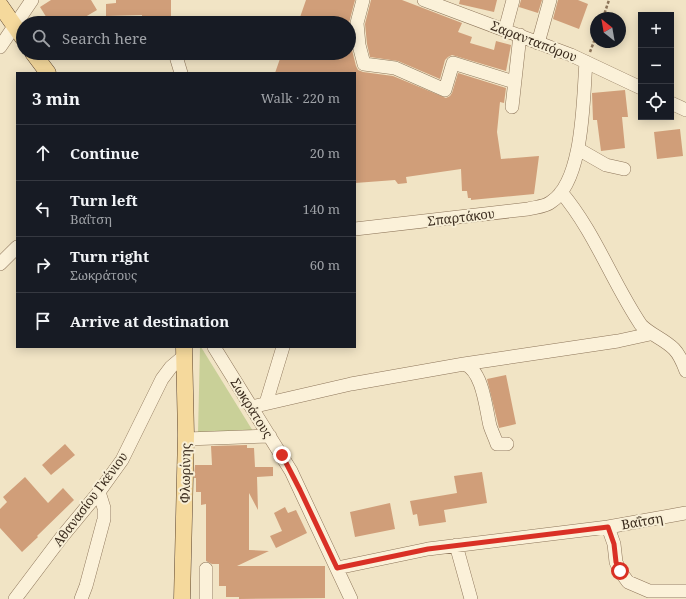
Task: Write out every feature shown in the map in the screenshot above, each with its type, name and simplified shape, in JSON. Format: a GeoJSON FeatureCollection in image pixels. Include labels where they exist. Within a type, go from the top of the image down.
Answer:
{"type":"FeatureCollection","features":[{"type":"Feature","properties":{"kind":"main road"},"geometry":{"type":"LineString","coordinates":[[0,5],[16,28]]}},
{"type":"Feature","properties":{"kind":"main road"},"geometry":{"type":"LineString","coordinates":[[39,60],[47,72]]}},
{"type":"Feature","properties":{"kind":"main road","name":"Φλωρίνης"},"geometry":{"type":"LineString","coordinates":[[182,599],[186,438],[184,352]]}},
{"type":"Feature","properties":{"kind":"street"},"geometry":{"type":"LineString","coordinates":[[26,16],[32,0]]}},
{"type":"Feature","properties":{"kind":"street"},"geometry":{"type":"LineString","coordinates":[[363,0],[357,23],[359,45],[364,64],[395,68],[445,90],[452,63],[514,82]]}},
{"type":"Feature","properties":{"kind":"street","name":"Σαρανταπόρου"},"geometry":{"type":"LineString","coordinates":[[424,0],[520,35],[586,62],[638,87]]}},
{"type":"Feature","properties":{"kind":"street"},"geometry":{"type":"LineString","coordinates":[[505,30],[513,0]]}},
{"type":"Feature","properties":{"kind":"street"},"geometry":{"type":"LineString","coordinates":[[538,43],[550,0]]}},
{"type":"Feature","properties":{"kind":"street"},"geometry":{"type":"LineString","coordinates":[[0,47],[16,34]]}},
{"type":"Feature","properties":{"kind":"street"},"geometry":{"type":"LineString","coordinates":[[512,107],[520,35]]}},
{"type":"Feature","properties":{"kind":"street"},"geometry":{"type":"LineString","coordinates":[[177,60],[181,72]]}},
{"type":"Feature","properties":{"kind":"street"},"geometry":{"type":"LineString","coordinates":[[586,62],[582,120],[578,149],[573,169],[561,192],[583,222],[636,318],[650,334],[674,350],[679,356],[686,371]]}},
{"type":"Feature","properties":{"kind":"street"},"geometry":{"type":"LineString","coordinates":[[674,104],[686,110]]}},
{"type":"Feature","properties":{"kind":"street"},"geometry":{"type":"LineString","coordinates":[[578,149],[606,165],[624,169]]}},
{"type":"Feature","properties":{"kind":"street","name":"Σπαρτάκου"},"geometry":{"type":"LineString","coordinates":[[356,229],[528,209],[552,202],[561,192]]}},
{"type":"Feature","properties":{"kind":"street"},"geometry":{"type":"LineString","coordinates":[[0,264],[16,248]]}},
{"type":"Feature","properties":{"kind":"street"},"geometry":{"type":"LineString","coordinates":[[251,407],[351,384],[464,364],[618,341],[650,334]]}},
{"type":"Feature","properties":{"kind":"street","name":"Σωκράτους"},"geometry":{"type":"LineString","coordinates":[[215,348],[291,471],[351,599]]}},
{"type":"Feature","properties":{"kind":"street"},"geometry":{"type":"LineString","coordinates":[[266,403],[284,348]]}},
{"type":"Feature","properties":{"kind":"street","name":"Αθανασίου Γκένιου"},"geometry":{"type":"LineString","coordinates":[[15,599],[61,538],[99,492],[122,460],[132,442],[151,399],[166,372],[184,352]]}},
{"type":"Feature","properties":{"kind":"street"},"geometry":{"type":"LineString","coordinates":[[464,364],[468,365],[474,371],[483,391],[491,428],[497,444],[507,444]]}},
{"type":"Feature","properties":{"kind":"street"},"geometry":{"type":"LineString","coordinates":[[186,438],[270,436]]}},
{"type":"Feature","properties":{"kind":"street"},"geometry":{"type":"LineString","coordinates":[[81,599],[86,586],[104,519],[104,508],[99,492]]}},
{"type":"Feature","properties":{"kind":"street","name":"Βαΐτση"},"geometry":{"type":"LineString","coordinates":[[337,568],[428,549],[608,527],[686,513]]}},
{"type":"Feature","properties":{"kind":"street"},"geometry":{"type":"LineString","coordinates":[[608,527],[614,544],[616,562],[620,571],[628,582],[649,591],[686,591]]}},
{"type":"Feature","properties":{"kind":"street"},"geometry":{"type":"LineString","coordinates":[[456,545],[471,599]]}},
{"type":"Feature","properties":{"kind":"street"},"geometry":{"type":"LineString","coordinates":[[206,569],[206,599]]}},
{"type":"Feature","properties":{"kind":"path"},"geometry":{"type":"LineString","coordinates":[[605,12],[609,0]]}},
{"type":"Feature","properties":{"kind":"path"},"geometry":{"type":"LineString","coordinates":[[586,62],[591,48]]}},
{"type":"Feature","properties":{"kind":"green space"},"geometry":{"type":"Polygon","coordinates":[[[200,348],[202,348],[256,436],[198,433],[200,348]]]}},
{"type":"Feature","properties":{"kind":"building"},"geometry":{"type":"Polygon","coordinates":[[[51,0],[91,0],[97,10],[87,16],[46,16],[40,7],[51,0]]]}},
{"type":"Feature","properties":{"kind":"building"},"geometry":{"type":"Polygon","coordinates":[[[116,0],[171,0],[171,16],[106,16],[106,4],[116,3],[116,0]]]}},
{"type":"Feature","properties":{"kind":"building"},"geometry":{"type":"Polygon","coordinates":[[[306,0],[355,0],[351,16],[300,16],[306,0]]]}},
{"type":"Feature","properties":{"kind":"building"},"geometry":{"type":"Polygon","coordinates":[[[371,0],[402,0],[462,23],[458,32],[472,37],[470,43],[494,50],[496,41],[511,45],[506,71],[452,55],[445,60],[440,79],[398,61],[370,57],[365,24],[371,0]]]}},
{"type":"Feature","properties":{"kind":"building"},"geometry":{"type":"Polygon","coordinates":[[[460,0],[497,0],[494,12],[459,4],[460,0]]]}},
{"type":"Feature","properties":{"kind":"building"},"geometry":{"type":"Polygon","coordinates":[[[521,0],[542,0],[538,13],[519,7],[521,0]]]}},
{"type":"Feature","properties":{"kind":"building"},"geometry":{"type":"Polygon","coordinates":[[[558,0],[578,0],[588,4],[579,29],[553,19],[558,0]]]}},
{"type":"Feature","properties":{"kind":"building"},"geometry":{"type":"Polygon","coordinates":[[[280,60],[354,60],[358,70],[393,76],[446,98],[452,93],[458,73],[506,88],[504,103],[500,102],[497,132],[501,159],[539,156],[534,194],[471,200],[471,198],[468,198],[467,191],[462,191],[461,169],[406,177],[407,183],[398,184],[395,180],[356,183],[356,72],[275,72],[280,60]]]}},
{"type":"Feature","properties":{"kind":"building"},"geometry":{"type":"Polygon","coordinates":[[[625,90],[628,117],[622,117],[625,148],[601,151],[597,120],[593,120],[592,93],[625,90]]]}},
{"type":"Feature","properties":{"kind":"building"},"geometry":{"type":"Polygon","coordinates":[[[680,129],[683,156],[657,159],[654,132],[680,129]]]}},
{"type":"Feature","properties":{"kind":"building"},"geometry":{"type":"Polygon","coordinates":[[[506,375],[516,424],[499,428],[487,379],[506,375]]]}},
{"type":"Feature","properties":{"kind":"building"},"geometry":{"type":"Polygon","coordinates":[[[65,444],[75,455],[51,475],[42,465],[65,444]]]}},
{"type":"Feature","properties":{"kind":"building"},"geometry":{"type":"Polygon","coordinates":[[[247,445],[247,448],[254,448],[255,467],[273,467],[273,476],[257,477],[258,510],[249,493],[249,550],[269,551],[237,566],[325,566],[325,598],[239,599],[239,597],[226,597],[226,586],[219,586],[219,564],[212,564],[206,561],[206,504],[201,505],[201,492],[196,492],[196,478],[194,478],[195,465],[212,465],[211,446],[247,445]]]}},
{"type":"Feature","properties":{"kind":"building"},"geometry":{"type":"Polygon","coordinates":[[[482,472],[487,503],[444,510],[446,522],[419,526],[417,514],[413,515],[410,501],[457,493],[454,476],[482,472]]]}},
{"type":"Feature","properties":{"kind":"building"},"geometry":{"type":"Polygon","coordinates":[[[25,477],[48,503],[63,488],[74,500],[22,552],[0,528],[0,509],[7,502],[3,497],[25,477]]]}},
{"type":"Feature","properties":{"kind":"building"},"geometry":{"type":"Polygon","coordinates":[[[390,503],[395,529],[355,537],[350,512],[390,503]]]}},
{"type":"Feature","properties":{"kind":"building"},"geometry":{"type":"Polygon","coordinates":[[[285,507],[288,513],[296,510],[307,533],[276,548],[270,536],[282,531],[274,513],[285,507]]]}},
{"type":"Feature","properties":{"kind":"route"},"geometry":{"type":"LineString","coordinates":[[282,455],[337,568],[428,549],[608,527],[614,544],[616,562],[620,571]]}}]}
